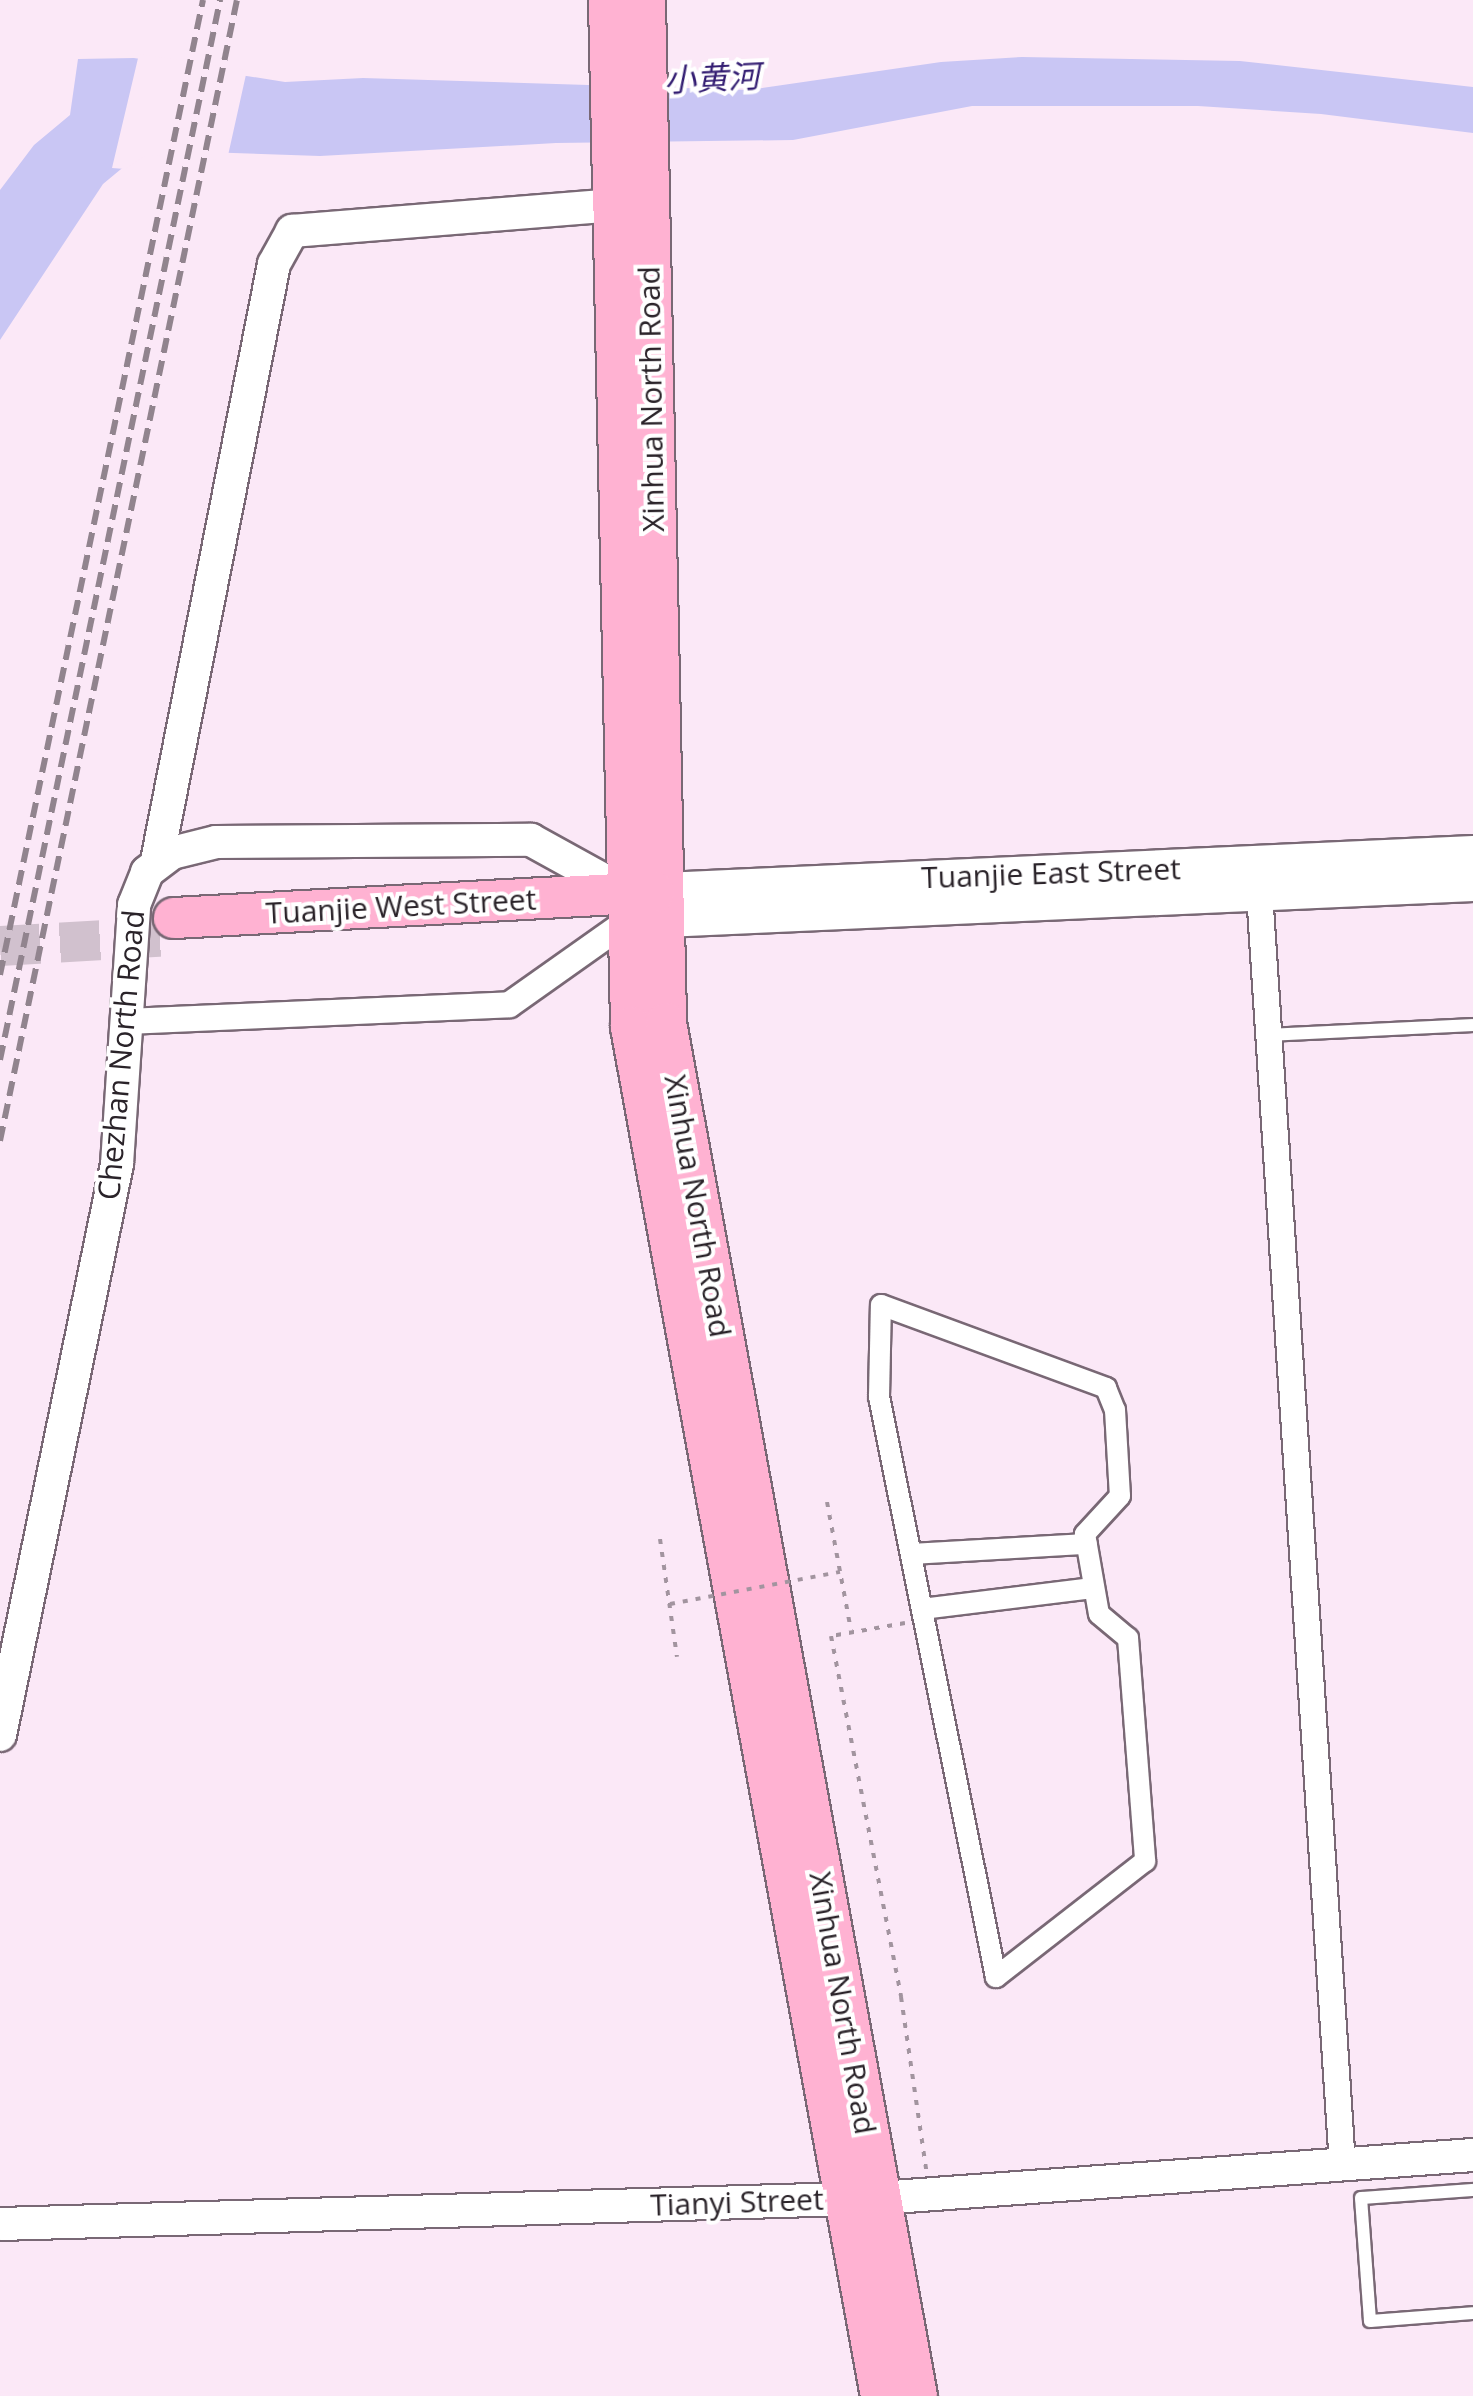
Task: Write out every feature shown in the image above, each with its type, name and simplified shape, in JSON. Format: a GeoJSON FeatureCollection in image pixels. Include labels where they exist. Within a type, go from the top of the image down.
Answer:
{"type":"FeatureCollection","features":[{"type":"Feature","properties":{"kind":"main road","name":"Xinhua North Road"},"geometry":{"type":"LineString","coordinates":[[609,0],[626,68],[646,906],[631,1027],[861,2199],[917,2396]]}},
{"type":"Feature","properties":{"kind":"main road","name":"Xinhua North Road"},"geometry":{"type":"LineString","coordinates":[[626,68],[645,0]]}},
{"type":"Feature","properties":{"kind":"main road","name":"Tuanjie East Street"},"geometry":{"type":"LineString","coordinates":[[646,906],[1473,855]]}},
{"type":"Feature","properties":{"kind":"main road","name":"Tuanjie East Street"},"geometry":{"type":"LineString","coordinates":[[646,906],[1258,892],[1473,882]]}},
{"type":"Feature","properties":{"kind":"main road","name":"Tuanjie West Street"},"geometry":{"type":"LineString","coordinates":[[175,927],[646,906]]}},
{"type":"Feature","properties":{"kind":"main road","name":"Xinhua North Road"},"geometry":{"type":"LineString","coordinates":[[861,2199],[881,2396]]}},
{"type":"Feature","properties":{"kind":"street","name":"Chezhan North Road"},"geometry":{"type":"LineString","coordinates":[[0,1735],[116,1164],[137,888],[157,861],[274,264],[292,231],[629,204]]}},
{"type":"Feature","properties":{"kind":"street"},"geometry":{"type":"LineString","coordinates":[[127,1020],[509,1004],[646,906],[531,840],[216,842],[192,844],[157,861]]}},
{"type":"Feature","properties":{"kind":"street"},"geometry":{"type":"LineString","coordinates":[[1258,892],[1342,2164]]}},
{"type":"Feature","properties":{"kind":"street"},"geometry":{"type":"LineString","coordinates":[[881,1305],[1106,1388],[1115,1410],[1120,1496],[1086,1534],[1100,1614],[1128,1638],[1145,1861],[996,1977],[911,1554],[879,1397],[881,1305]]}},
{"type":"Feature","properties":{"kind":"street"},"geometry":{"type":"LineString","coordinates":[[911,1554],[1087,1544]]}},
{"type":"Feature","properties":{"kind":"street"},"geometry":{"type":"LineString","coordinates":[[923,1614],[1093,1588]]}},
{"type":"Feature","properties":{"kind":"street","name":"Tianyi Street"},"geometry":{"type":"LineString","coordinates":[[0,2224],[861,2199],[1473,2155]]}},
{"type":"Feature","properties":{"kind":"lane"},"geometry":{"type":"LineString","coordinates":[[1268,1035],[1473,1025]]}},
{"type":"Feature","properties":{"kind":"lane"},"geometry":{"type":"LineString","coordinates":[[1473,2190],[1361,2198],[1370,2320],[1473,2313]]}},
{"type":"Feature","properties":{"kind":"path"},"geometry":{"type":"LineString","coordinates":[[827,1502],[852,1632]]}},
{"type":"Feature","properties":{"kind":"path"},"geometry":{"type":"LineString","coordinates":[[660,1540],[677,1657]]}},
{"type":"Feature","properties":{"kind":"path"},"geometry":{"type":"LineString","coordinates":[[670,1604],[840,1572]]}},
{"type":"Feature","properties":{"kind":"path"},"geometry":{"type":"LineString","coordinates":[[923,1614],[832,1636],[901,1997],[931,2194]]}},
{"type":"Feature","properties":{"kind":"water"},"geometry":{"type":"Polygon","coordinates":[[[1022,57],[1240,61],[1473,87],[1473,133],[1321,114],[1198,106],[972,106],[793,140],[556,143],[320,156],[144,150],[103,184],[0,340],[0,190],[34,145],[70,115],[78,59],[134,58],[285,82],[363,78],[749,90],[941,62],[1022,57]]]}},
{"type":"Feature","properties":{"kind":"pier"},"geometry":{"type":"Polygon","coordinates":[[[139,54],[247,70],[227,160],[146,155],[125,169],[112,168],[139,54]]]}},
{"type":"Feature","properties":{"kind":"tunnel"},"geometry":{"type":"LineString","coordinates":[[0,946],[176,936]]}},
{"type":"Feature","properties":{"kind":"railway"},"geometry":{"type":"LineString","coordinates":[[0,975],[203,0]]}},
{"type":"Feature","properties":{"kind":"railway"},"geometry":{"type":"LineString","coordinates":[[0,1060],[220,0]]}},
{"type":"Feature","properties":{"kind":"railway"},"geometry":{"type":"LineString","coordinates":[[0,1141],[237,0]]}},
{"type":"Feature","properties":{"kind":"water label","name":"小黄河"},"geometry":{"type":"Point","coordinates":[712,78]}}]}
